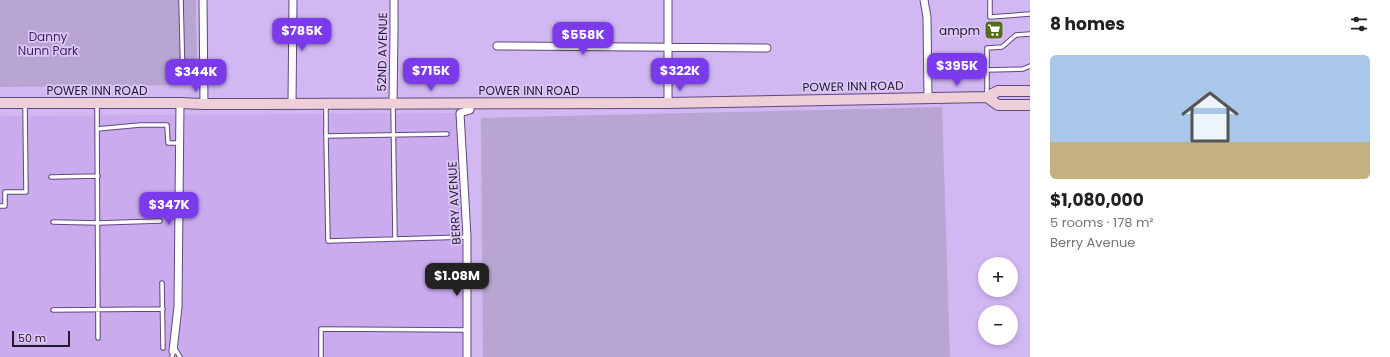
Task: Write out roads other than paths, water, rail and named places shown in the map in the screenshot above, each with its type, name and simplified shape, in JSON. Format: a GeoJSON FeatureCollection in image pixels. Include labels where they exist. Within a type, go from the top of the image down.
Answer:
{"type":"FeatureCollection","features":[{"type":"Feature","properties":{"kind":"main road","name":"POWER INN ROAD"},"geometry":{"type":"LineString","coordinates":[[0,102],[204,104],[668,103],[987,97],[998,91],[1030,91]]}},
{"type":"Feature","properties":{"kind":"main road","name":"POWER INN ROAD"},"geometry":{"type":"LineString","coordinates":[[987,97],[998,105],[1030,105]]}},
{"type":"Feature","properties":{"kind":"street"},"geometry":{"type":"LineString","coordinates":[[204,0],[204,104]]}},
{"type":"Feature","properties":{"kind":"street"},"geometry":{"type":"LineString","coordinates":[[292,104],[293,0]]}},
{"type":"Feature","properties":{"kind":"street","name":"52ND AVENUE"},"geometry":{"type":"LineString","coordinates":[[393,103],[394,0]]}},
{"type":"Feature","properties":{"kind":"street"},"geometry":{"type":"LineString","coordinates":[[668,0],[668,103]]}},
{"type":"Feature","properties":{"kind":"street"},"geometry":{"type":"LineString","coordinates":[[924,0],[927,17],[928,98]]}},
{"type":"Feature","properties":{"kind":"street"},"geometry":{"type":"LineString","coordinates":[[497,46],[668,46],[767,48]]}},
{"type":"Feature","properties":{"kind":"street"},"geometry":{"type":"LineString","coordinates":[[173,351],[178,307],[180,103]]}},
{"type":"Feature","properties":{"kind":"street","name":"BERRY AVENUE"},"geometry":{"type":"LineString","coordinates":[[466,357],[467,237],[460,113],[470,110],[470,103]]}},
{"type":"Feature","properties":{"kind":"lane"},"geometry":{"type":"LineString","coordinates":[[182,0],[183,82]]}},
{"type":"Feature","properties":{"kind":"lane"},"geometry":{"type":"LineString","coordinates":[[990,0],[990,17],[1030,14]]}},
{"type":"Feature","properties":{"kind":"lane"},"geometry":{"type":"LineString","coordinates":[[987,97],[987,48],[1002,47],[1016,35],[1030,34]]}},
{"type":"Feature","properties":{"kind":"lane"},"geometry":{"type":"LineString","coordinates":[[987,70],[1023,69],[1030,66]]}},
{"type":"Feature","properties":{"kind":"lane"},"geometry":{"type":"LineString","coordinates":[[0,206],[5,206],[5,192],[26,192],[25,102]]}},
{"type":"Feature","properties":{"kind":"lane"},"geometry":{"type":"LineString","coordinates":[[97,102],[98,338]]}},
{"type":"Feature","properties":{"kind":"lane"},"geometry":{"type":"LineString","coordinates":[[393,103],[395,239]]}},
{"type":"Feature","properties":{"kind":"lane"},"geometry":{"type":"LineString","coordinates":[[326,104],[328,241],[467,237]]}},
{"type":"Feature","properties":{"kind":"lane"},"geometry":{"type":"LineString","coordinates":[[98,129],[140,125],[167,125],[168,143],[179,143]]}},
{"type":"Feature","properties":{"kind":"lane"},"geometry":{"type":"LineString","coordinates":[[326,136],[447,134]]}},
{"type":"Feature","properties":{"kind":"lane"},"geometry":{"type":"LineString","coordinates":[[51,177],[98,176]]}},
{"type":"Feature","properties":{"kind":"lane"},"geometry":{"type":"LineString","coordinates":[[53,222],[98,223],[160,221]]}},
{"type":"Feature","properties":{"kind":"lane"},"geometry":{"type":"LineString","coordinates":[[162,283],[163,348]]}},
{"type":"Feature","properties":{"kind":"lane"},"geometry":{"type":"LineString","coordinates":[[53,310],[163,308]]}},
{"type":"Feature","properties":{"kind":"lane"},"geometry":{"type":"LineString","coordinates":[[321,357],[321,329],[466,330]]}},
{"type":"Feature","properties":{"kind":"lane"},"geometry":{"type":"LineString","coordinates":[[173,351],[180,357]]}},
{"type":"Feature","properties":{"kind":"place","name":"ampm"},"geometry":{"type":"Point","coordinates":[994,30]}},
{"type":"Feature","properties":{"kind":"park label","name":"Danny Nunn Park"},"geometry":{"type":"Point","coordinates":[48,43]}}]}
